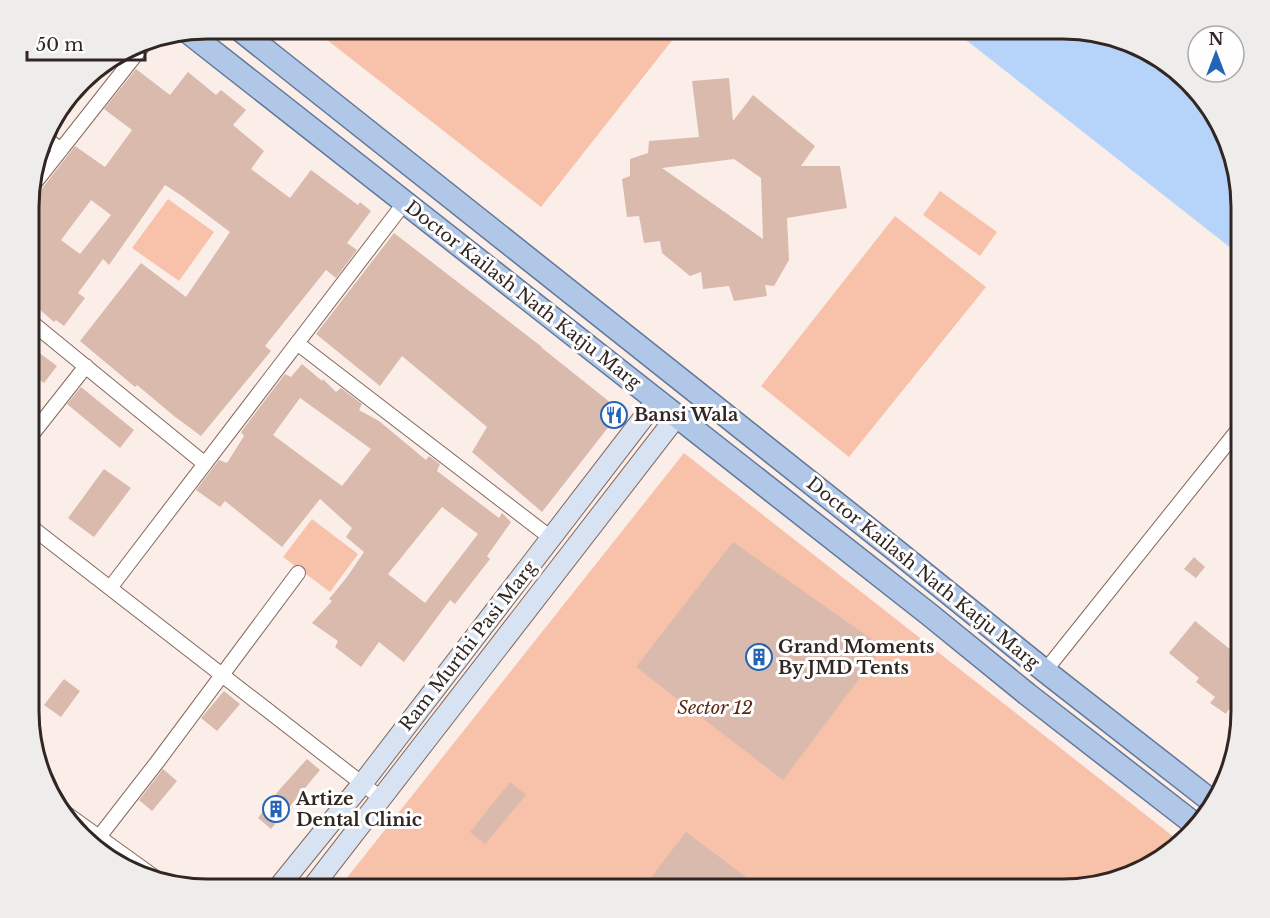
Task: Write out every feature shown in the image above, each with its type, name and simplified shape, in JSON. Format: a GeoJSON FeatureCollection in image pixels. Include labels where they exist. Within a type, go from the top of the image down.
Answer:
{"type":"FeatureCollection","features":[{"type":"Feature","properties":{"kind":"main road","name":"Doctor Kailash Nath Katju Marg"},"geometry":{"type":"LineString","coordinates":[[197,39],[1190,820]]}},
{"type":"Feature","properties":{"kind":"main road","name":"Doctor Kailash Nath Katju Marg"},"geometry":{"type":"LineString","coordinates":[[253,39],[1207,797]]}},
{"type":"Feature","properties":{"kind":"main road"},"geometry":{"type":"LineString","coordinates":[[345,155],[365,129]]}},
{"type":"Feature","properties":{"kind":"main road"},"geometry":{"type":"LineString","coordinates":[[881,577],[900,553]]}},
{"type":"Feature","properties":{"kind":"street"},"geometry":{"type":"LineString","coordinates":[[42,173],[134,56]]}},
{"type":"Feature","properties":{"kind":"street"},"geometry":{"type":"LineString","coordinates":[[52,143],[60,150]]}},
{"type":"Feature","properties":{"kind":"street"},"geometry":{"type":"LineString","coordinates":[[110,588],[405,202]]}},
{"type":"Feature","properties":{"kind":"street"},"geometry":{"type":"LineString","coordinates":[[39,328],[205,464]]}},
{"type":"Feature","properties":{"kind":"street"},"geometry":{"type":"LineString","coordinates":[[297,343],[551,538]]}},
{"type":"Feature","properties":{"kind":"street"},"geometry":{"type":"LineString","coordinates":[[39,425],[86,366]]}},
{"type":"Feature","properties":{"kind":"street","name":"Ram Murthi Pasi Marg"},"geometry":{"type":"LineString","coordinates":[[285,879],[362,784],[657,400]]}},
{"type":"Feature","properties":{"kind":"street","name":"Ram Murthi Pasi Marg"},"geometry":{"type":"LineString","coordinates":[[319,879],[677,416]]}},
{"type":"Feature","properties":{"kind":"street"},"geometry":{"type":"LineString","coordinates":[[1045,671],[1231,438]]}},
{"type":"Feature","properties":{"kind":"street"},"geometry":{"type":"LineString","coordinates":[[39,533],[382,799]]}},
{"type":"Feature","properties":{"kind":"street"},"geometry":{"type":"LineString","coordinates":[[98,838],[158,761],[298,573]]}},
{"type":"Feature","properties":{"kind":"green space"},"geometry":{"type":"Polygon","coordinates":[[[326,39],[673,39],[541,207],[326,39]]]}},
{"type":"Feature","properties":{"kind":"green space"},"geometry":{"type":"Polygon","coordinates":[[[940,191],[997,232],[980,256],[923,215],[940,191]]]}},
{"type":"Feature","properties":{"kind":"green space"},"geometry":{"type":"Polygon","coordinates":[[[168,199],[214,232],[179,281],[132,248],[168,199]]]}},
{"type":"Feature","properties":{"kind":"green space"},"geometry":{"type":"Polygon","coordinates":[[[895,216],[986,287],[849,457],[761,386],[895,216]]]}},
{"type":"Feature","properties":{"kind":"green space","name":"Sector 12"},"geometry":{"type":"Polygon","coordinates":[[[684,453],[1174,837],[1137,862],[1085,878],[346,879],[684,453]]]}},
{"type":"Feature","properties":{"kind":"green space"},"geometry":{"type":"Polygon","coordinates":[[[312,519],[358,554],[330,592],[283,557],[312,519]]]}},
{"type":"Feature","properties":{"kind":"water"},"geometry":{"type":"Polygon","coordinates":[[[965,39],[1074,39],[1096,42],[1137,56],[1182,88],[1196,105],[1208,123],[1222,153],[1231,196],[1231,248],[965,39]]]}},
{"type":"Feature","properties":{"kind":"building"},"geometry":{"type":"Polygon","coordinates":[[[136,69],[170,95],[188,72],[216,95],[221,90],[246,110],[233,125],[264,151],[251,169],[290,198],[311,170],[358,205],[360,202],[371,211],[347,243],[357,250],[336,278],[326,270],[265,346],[271,351],[201,436],[137,385],[135,387],[80,341],[141,263],[186,297],[230,232],[165,185],[109,265],[103,259],[78,293],[85,298],[64,326],[56,320],[54,322],[39,309],[40,192],[75,146],[105,167],[132,130],[104,109],[136,69]],[[91,200],[61,240],[80,254],[111,215],[91,200]]]}},
{"type":"Feature","properties":{"kind":"building"},"geometry":{"type":"Polygon","coordinates":[[[729,78],[733,121],[753,95],[815,146],[801,166],[840,166],[847,208],[787,218],[789,260],[774,286],[765,285],[767,296],[734,301],[729,286],[703,289],[701,272],[690,276],[662,253],[660,241],[644,243],[639,216],[627,217],[622,179],[630,176],[630,159],[648,153],[649,141],[699,137],[692,81],[729,78]],[[734,159],[662,168],[763,239],[761,178],[734,159]]]}},
{"type":"Feature","properties":{"kind":"building"},"geometry":{"type":"Polygon","coordinates":[[[394,233],[621,411],[542,512],[472,452],[487,427],[402,356],[380,386],[316,334],[394,233]]]}},
{"type":"Feature","properties":{"kind":"building"},"geometry":{"type":"Polygon","coordinates":[[[39,353],[57,366],[44,383],[39,379],[39,353]]]}},
{"type":"Feature","properties":{"kind":"building"},"geometry":{"type":"Polygon","coordinates":[[[302,364],[336,392],[341,388],[362,404],[359,410],[379,421],[426,460],[429,456],[440,464],[437,471],[499,518],[502,513],[511,522],[487,556],[490,559],[455,604],[450,600],[404,662],[379,642],[361,667],[335,647],[338,641],[312,623],[332,601],[329,599],[364,552],[346,537],[352,528],[320,499],[282,547],[225,501],[220,507],[196,490],[219,460],[227,463],[244,436],[241,432],[285,374],[291,377],[302,364]],[[300,398],[273,435],[342,486],[371,449],[300,398]],[[442,507],[388,574],[425,603],[478,534],[442,507]]]}},
{"type":"Feature","properties":{"kind":"building"},"geometry":{"type":"Polygon","coordinates":[[[81,387],[134,430],[120,448],[67,404],[81,387]]]}},
{"type":"Feature","properties":{"kind":"building"},"geometry":{"type":"Polygon","coordinates":[[[104,469],[131,488],[94,537],[68,518],[104,469]]]}},
{"type":"Feature","properties":{"kind":"building","name":"Grand Moments By JMD Tents"},"geometry":{"type":"Polygon","coordinates":[[[733,542],[883,647],[783,780],[636,667],[733,542]]]}},
{"type":"Feature","properties":{"kind":"building"},"geometry":{"type":"Polygon","coordinates":[[[1194,557],[1205,567],[1196,578],[1184,569],[1194,557]]]}},
{"type":"Feature","properties":{"kind":"building"},"geometry":{"type":"Polygon","coordinates":[[[1195,621],[1231,650],[1231,710],[1229,709],[1226,714],[1210,703],[1215,697],[1196,682],[1199,678],[1169,653],[1195,621]]]}},
{"type":"Feature","properties":{"kind":"building"},"geometry":{"type":"Polygon","coordinates":[[[64,679],[80,691],[61,717],[44,705],[64,679]]]}},
{"type":"Feature","properties":{"kind":"building"},"geometry":{"type":"Polygon","coordinates":[[[224,691],[240,704],[217,731],[201,718],[224,691]]]}},
{"type":"Feature","properties":{"kind":"building"},"geometry":{"type":"Polygon","coordinates":[[[307,759],[320,770],[271,829],[258,818],[307,759]]]}},
{"type":"Feature","properties":{"kind":"building"},"geometry":{"type":"Polygon","coordinates":[[[163,769],[177,781],[152,811],[139,800],[163,769]]]}},
{"type":"Feature","properties":{"kind":"building"},"geometry":{"type":"Polygon","coordinates":[[[510,782],[526,795],[485,844],[470,832],[510,782]]]}},
{"type":"Feature","properties":{"kind":"building"},"geometry":{"type":"Polygon","coordinates":[[[686,832],[749,879],[650,879],[686,832]]]}},
{"type":"Feature","properties":{"kind":"place","name":"Bansi Wala"},"geometry":{"type":"Point","coordinates":[614,415]}},
{"type":"Feature","properties":{"kind":"place","name":"Grand Moments By JMD Tents"},"geometry":{"type":"Point","coordinates":[759,657]}},
{"type":"Feature","properties":{"kind":"place","name":"Artize Dental Clinic"},"geometry":{"type":"Point","coordinates":[276,809]}}]}
